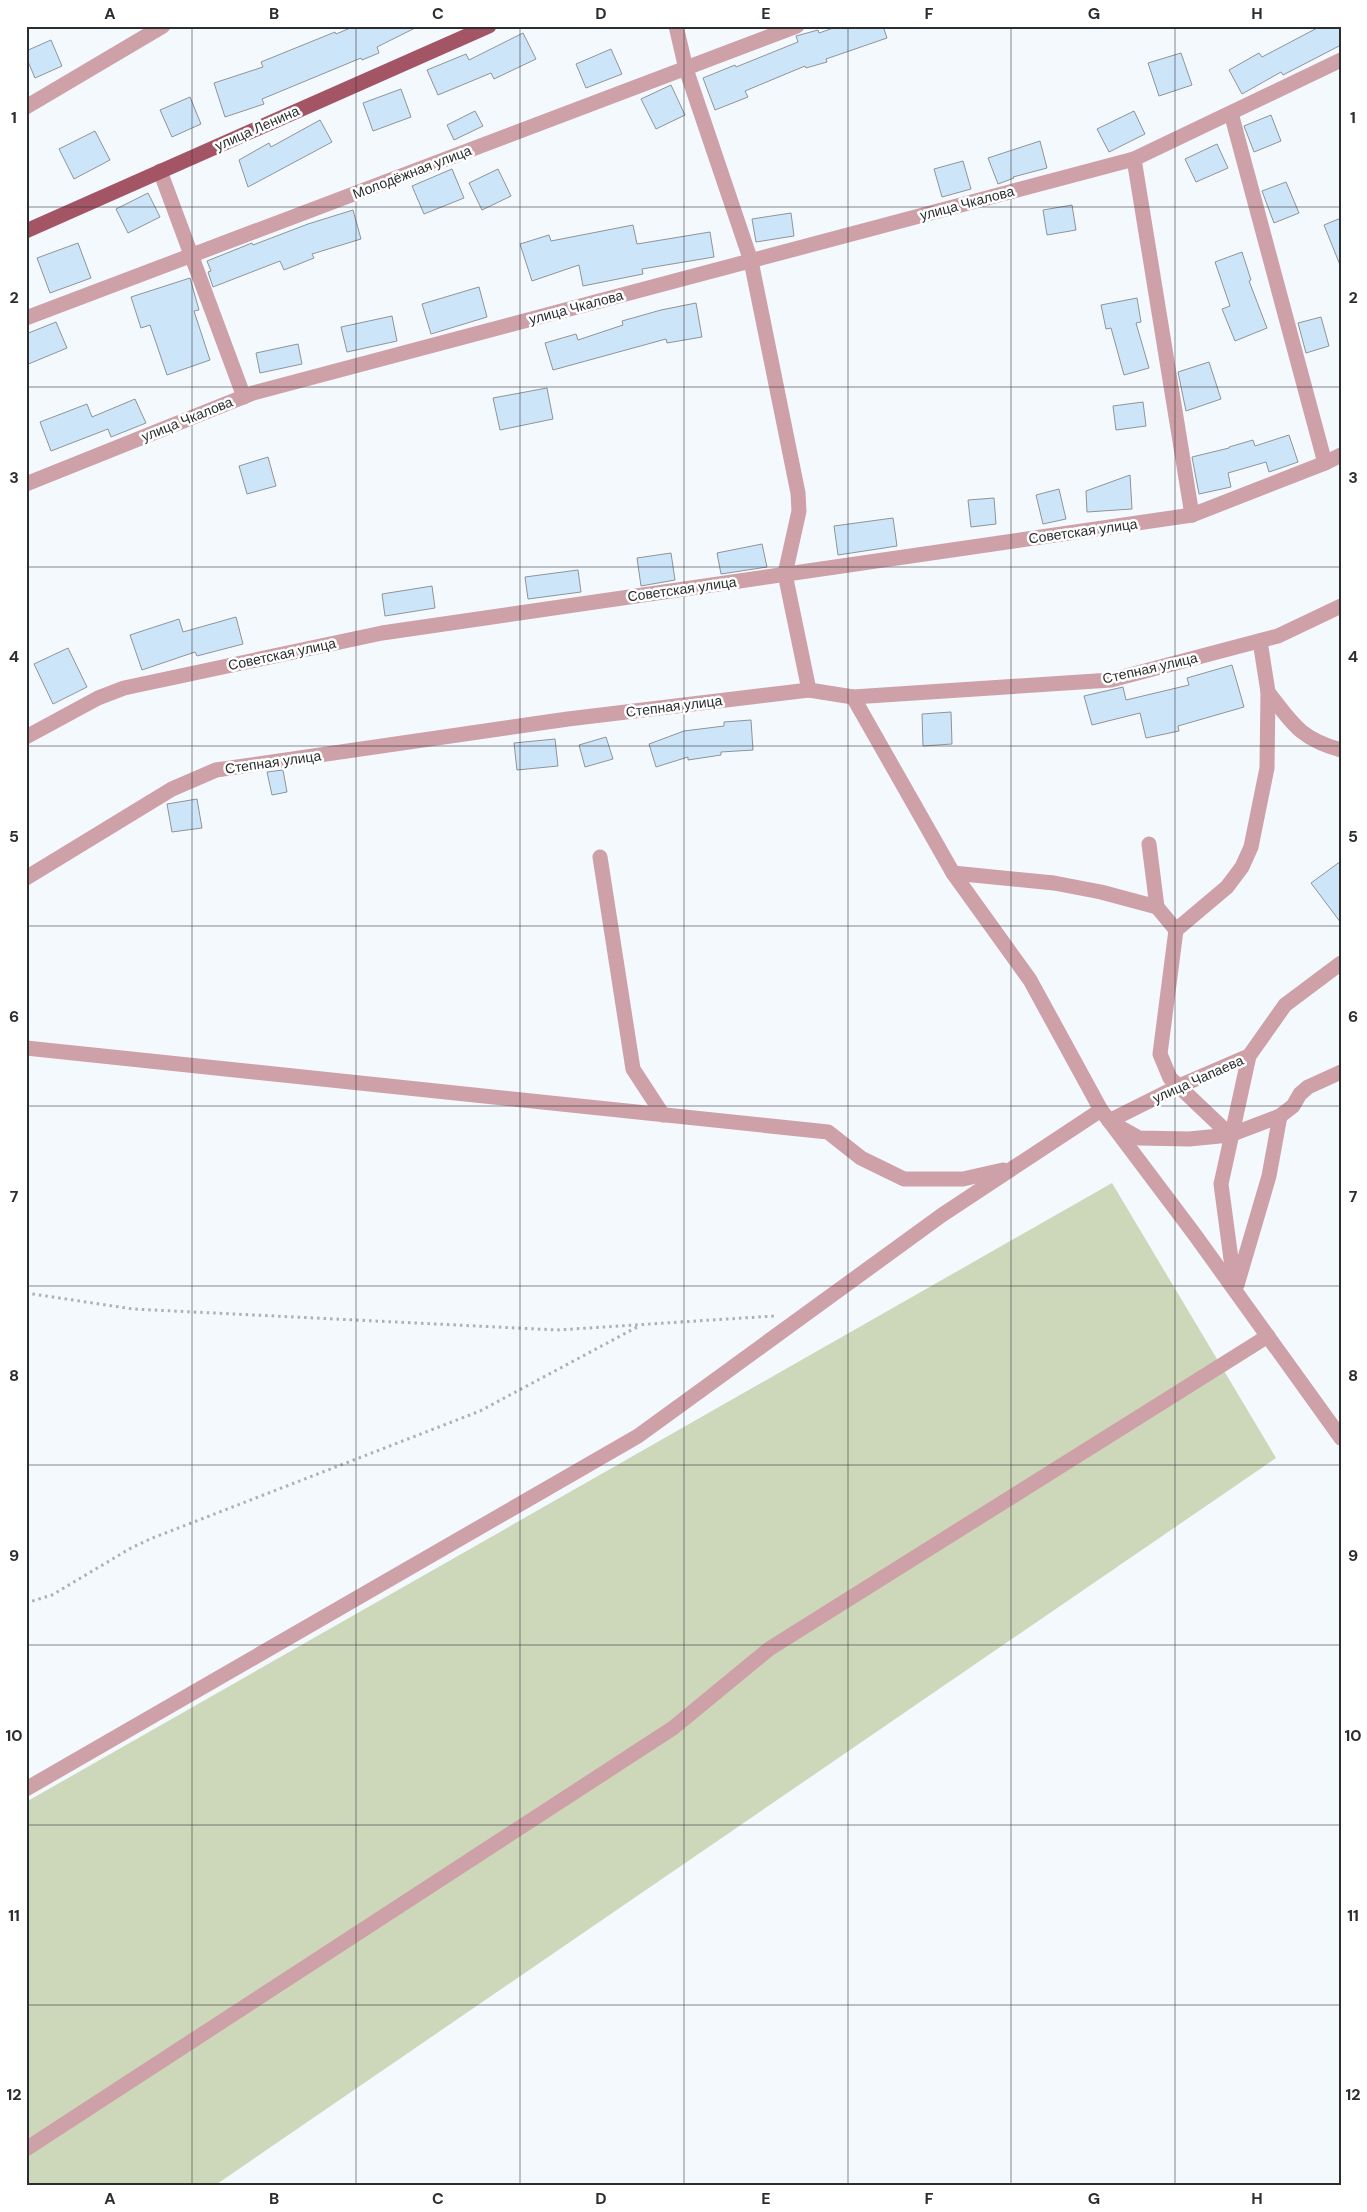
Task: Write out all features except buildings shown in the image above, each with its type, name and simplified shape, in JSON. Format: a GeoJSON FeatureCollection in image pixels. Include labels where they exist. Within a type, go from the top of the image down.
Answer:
{"type":"FeatureCollection","features":[{"type":"Feature","properties":{"kind":"main road","name":"улица Ленина"},"geometry":{"type":"LineString","coordinates":[[26,230],[489,26]]}},
{"type":"Feature","properties":{"kind":"street"},"geometry":{"type":"LineString","coordinates":[[26,107],[163,26]]}},
{"type":"Feature","properties":{"kind":"street"},"geometry":{"type":"LineString","coordinates":[[676,26],[686,69],[751,261],[798,493],[799,511],[785,574],[809,690]]}},
{"type":"Feature","properties":{"kind":"street","name":"Молодёжная улица"},"geometry":{"type":"LineString","coordinates":[[26,318],[797,26]]}},
{"type":"Feature","properties":{"kind":"street","name":"улица Чкалова"},"geometry":{"type":"LineString","coordinates":[[26,484],[244,397],[1134,159],[1341,60]]}},
{"type":"Feature","properties":{"kind":"street"},"geometry":{"type":"LineString","coordinates":[[1231,113],[1325,463]]}},
{"type":"Feature","properties":{"kind":"street"},"geometry":{"type":"LineString","coordinates":[[1134,159],[1192,515]]}},
{"type":"Feature","properties":{"kind":"street"},"geometry":{"type":"LineString","coordinates":[[160,171],[244,397]]}},
{"type":"Feature","properties":{"kind":"street","name":"Советская улица"},"geometry":{"type":"LineString","coordinates":[[26,736],[98,698],[124,688],[382,633],[1192,515],[1325,463],[1341,454]]}},
{"type":"Feature","properties":{"kind":"street","name":"Степная улица"},"geometry":{"type":"LineString","coordinates":[[26,878],[172,789],[216,770],[568,719],[809,690],[853,697],[1111,680],[1278,636],[1341,606]]}},
{"type":"Feature","properties":{"kind":"street"},"geometry":{"type":"LineString","coordinates":[[1230,1135],[1177,1087],[1170,1078],[1160,1054],[1176,930],[1227,887],[1242,867],[1251,847],[1267,768],[1268,692],[1260,641]]}},
{"type":"Feature","properties":{"kind":"street"},"geometry":{"type":"LineString","coordinates":[[1268,692],[1296,728],[1325,746],[1341,750]]}},
{"type":"Feature","properties":{"kind":"street"},"geometry":{"type":"LineString","coordinates":[[853,697],[954,873],[1030,980],[1105,1115],[1341,1438]]}},
{"type":"Feature","properties":{"kind":"street"},"geometry":{"type":"LineString","coordinates":[[1149,844],[1157,907],[1176,930]]}},
{"type":"Feature","properties":{"kind":"street"},"geometry":{"type":"LineString","coordinates":[[600,857],[633,1069],[663,1115]]}},
{"type":"Feature","properties":{"kind":"street"},"geometry":{"type":"LineString","coordinates":[[954,873],[1054,883],[1101,892],[1157,907]]}},
{"type":"Feature","properties":{"kind":"street","name":"улица Чапаева"},"geometry":{"type":"LineString","coordinates":[[26,1789],[638,1436],[942,1216],[1013,1168],[1105,1115],[1249,1056],[1285,1004],[1341,963]]}},
{"type":"Feature","properties":{"kind":"street"},"geometry":{"type":"LineString","coordinates":[[26,1048],[828,1132],[861,1158],[904,1179],[963,1180],[1013,1168]]}},
{"type":"Feature","properties":{"kind":"street"},"geometry":{"type":"LineString","coordinates":[[1235,1291],[1221,1184],[1230,1135],[1249,1056]]}},
{"type":"Feature","properties":{"kind":"street"},"geometry":{"type":"LineString","coordinates":[[1105,1115],[1138,1138],[1188,1139],[1230,1135],[1280,1116],[1293,1106],[1300,1094],[1308,1087],[1341,1072]]}},
{"type":"Feature","properties":{"kind":"street"},"geometry":{"type":"LineString","coordinates":[[1235,1291],[1268,1176],[1280,1116]]}},
{"type":"Feature","properties":{"kind":"street"},"geometry":{"type":"LineString","coordinates":[[26,2149],[673,1728],[769,1649],[1268,1336]]}},
{"type":"Feature","properties":{"kind":"path"},"geometry":{"type":"LineString","coordinates":[[26,1293],[133,1309],[557,1330],[776,1316]]}},
{"type":"Feature","properties":{"kind":"path"},"geometry":{"type":"LineString","coordinates":[[26,1603],[52,1595],[131,1548],[150,1539],[480,1412],[641,1325]]}},
{"type":"Feature","properties":{"kind":"green space"},"geometry":{"type":"Polygon","coordinates":[[[1112,1183],[1276,1458],[214,2186],[26,2186],[26,1802],[1112,1183]]]}}]}
